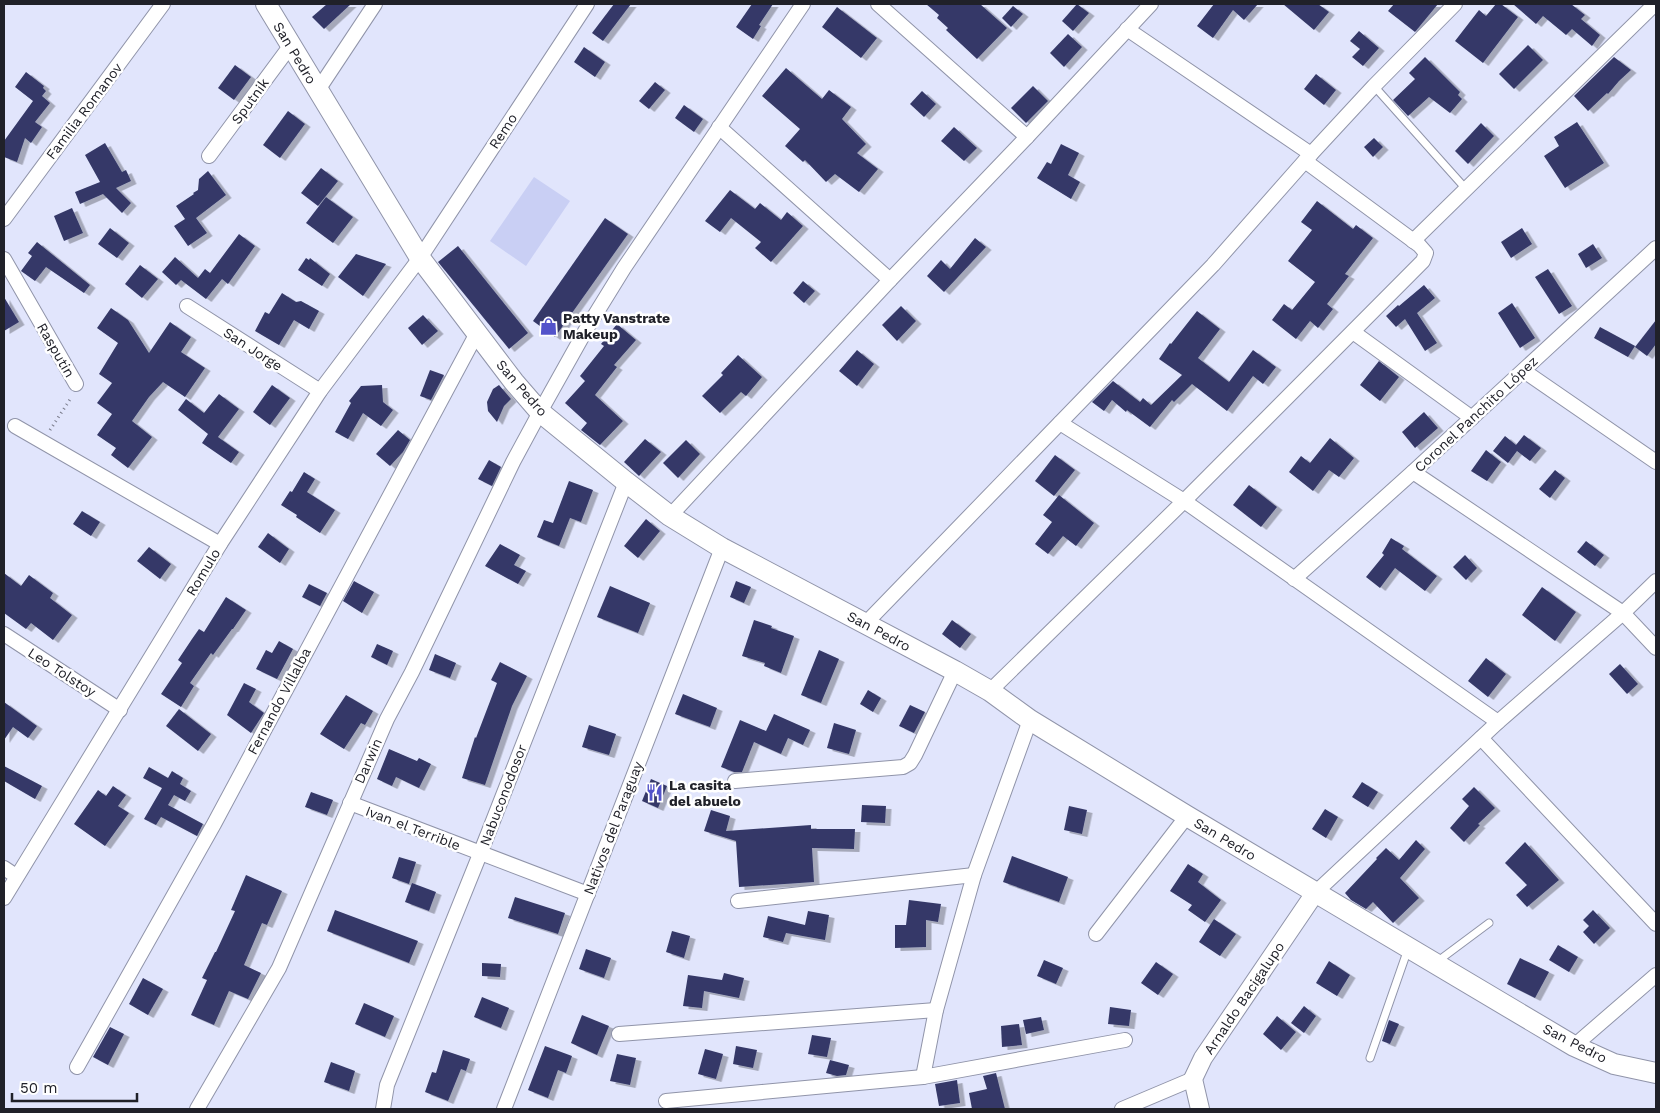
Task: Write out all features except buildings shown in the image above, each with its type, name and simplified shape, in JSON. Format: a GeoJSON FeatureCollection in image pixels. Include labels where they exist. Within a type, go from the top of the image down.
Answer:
{"type":"FeatureCollection","features":[{"type":"Feature","properties":{"kind":"main road","name":"San Pedro"},"geometry":{"type":"LineString","coordinates":[[266,4],[420,258],[514,382],[540,412],[670,516],[722,548],[990,691],[1030,720],[1187,816],[1574,1046],[1614,1064],[1656,1073]]}},
{"type":"Feature","properties":{"kind":"street","name":"Familia Romanov"},"geometry":{"type":"LineString","coordinates":[[4,219],[163,4]]}},
{"type":"Feature","properties":{"kind":"street"},"geometry":{"type":"LineString","coordinates":[[318,90],[375,4]]}},
{"type":"Feature","properties":{"kind":"street","name":"Remo"},"geometry":{"type":"LineString","coordinates":[[420,258],[587,4]]}},
{"type":"Feature","properties":{"kind":"street","name":"Darwin"},"geometry":{"type":"LineString","coordinates":[[197,1109],[279,968],[387,719],[417,663],[513,462],[540,412],[587,328],[624,268],[803,4]]}},
{"type":"Feature","properties":{"kind":"street"},"geometry":{"type":"LineString","coordinates":[[878,4],[1027,137]]}},
{"type":"Feature","properties":{"kind":"street"},"geometry":{"type":"LineString","coordinates":[[670,516],[890,280],[1152,4]]}},
{"type":"Feature","properties":{"kind":"street"},"geometry":{"type":"LineString","coordinates":[[865,624],[1213,265],[1308,157],[1374,86],[1455,4]]}},
{"type":"Feature","properties":{"kind":"street"},"geometry":{"type":"LineString","coordinates":[[1414,240],[1655,4]]}},
{"type":"Feature","properties":{"kind":"street"},"geometry":{"type":"LineString","coordinates":[[990,691],[1353,332],[1423,261],[1426,253],[1414,240],[1308,157],[1127,29]]}},
{"type":"Feature","properties":{"kind":"street","name":"Sputnik"},"geometry":{"type":"LineString","coordinates":[[209,156],[291,45]]}},
{"type":"Feature","properties":{"kind":"street"},"geometry":{"type":"LineString","coordinates":[[719,127],[890,280]]}},
{"type":"Feature","properties":{"kind":"street","name":"Coronel Panchito López"},"geometry":{"type":"LineString","coordinates":[[1294,579],[1524,371],[1656,248]]}},
{"type":"Feature","properties":{"kind":"street","name":"Romulo"},"geometry":{"type":"LineString","coordinates":[[4,898],[220,544],[320,391],[420,258]]}},
{"type":"Feature","properties":{"kind":"street","name":"Rasputin"},"geometry":{"type":"LineString","coordinates":[[4,259],[76,384]]}},
{"type":"Feature","properties":{"kind":"street","name":"San Jorge"},"geometry":{"type":"LineString","coordinates":[[186,306],[320,391]]}},
{"type":"Feature","properties":{"kind":"street"},"geometry":{"type":"LineString","coordinates":[[1353,332],[1472,418]]}},
{"type":"Feature","properties":{"kind":"street","name":"Fernando Villalba"},"geometry":{"type":"LineString","coordinates":[[77,1067],[214,824],[477,333]]}},
{"type":"Feature","properties":{"kind":"street"},"geometry":{"type":"LineString","coordinates":[[1524,371],[1656,462]]}},
{"type":"Feature","properties":{"kind":"street"},"geometry":{"type":"LineString","coordinates":[[1060,423],[1184,501],[1498,722]]}},
{"type":"Feature","properties":{"kind":"street"},"geometry":{"type":"LineString","coordinates":[[15,426],[220,544]]}},
{"type":"Feature","properties":{"kind":"street"},"geometry":{"type":"LineString","coordinates":[[1413,472],[1622,613],[1656,648]]}},
{"type":"Feature","properties":{"kind":"street","name":"Nabuconodosor"},"geometry":{"type":"LineString","coordinates":[[383,1109],[387,1085],[626,482]]}},
{"type":"Feature","properties":{"kind":"street","name":"Nativos del Paraguay"},"geometry":{"type":"LineString","coordinates":[[504,1109],[722,548]]}},
{"type":"Feature","properties":{"kind":"street"},"geometry":{"type":"LineString","coordinates":[[1316,893],[1498,722],[1656,582]]}},
{"type":"Feature","properties":{"kind":"street","name":"Leo Tolstoy"},"geometry":{"type":"LineString","coordinates":[[4,634],[120,710]]}},
{"type":"Feature","properties":{"kind":"street"},"geometry":{"type":"LineString","coordinates":[[735,781],[903,767],[910,763],[915,755],[955,671]]}},
{"type":"Feature","properties":{"kind":"street"},"geometry":{"type":"LineString","coordinates":[[923,1078],[936,1010],[974,875],[1030,720]]}},
{"type":"Feature","properties":{"kind":"street"},"geometry":{"type":"LineString","coordinates":[[1481,738],[1656,924]]}},
{"type":"Feature","properties":{"kind":"street","name":"Ivan el Terrible"},"geometry":{"type":"LineString","coordinates":[[350,803],[588,894]]}},
{"type":"Feature","properties":{"kind":"street"},"geometry":{"type":"LineString","coordinates":[[1096,934],[1187,816]]}},
{"type":"Feature","properties":{"kind":"street"},"geometry":{"type":"LineString","coordinates":[[4,868],[16,876]]}},
{"type":"Feature","properties":{"kind":"street"},"geometry":{"type":"LineString","coordinates":[[738,901],[974,875]]}},
{"type":"Feature","properties":{"kind":"street","name":"Arnaldo Bacigalupo"},"geometry":{"type":"LineString","coordinates":[[1194,1079],[1203,1058],[1316,893]]}},
{"type":"Feature","properties":{"kind":"street"},"geometry":{"type":"LineString","coordinates":[[1574,1046],[1656,974]]}},
{"type":"Feature","properties":{"kind":"street"},"geometry":{"type":"LineString","coordinates":[[619,1034],[936,1010]]}},
{"type":"Feature","properties":{"kind":"street"},"geometry":{"type":"LineString","coordinates":[[666,1101],[923,1078],[1125,1040]]}},
{"type":"Feature","properties":{"kind":"street"},"geometry":{"type":"LineString","coordinates":[[1122,1109],[1194,1079],[1200,1109]]}},
{"type":"Feature","properties":{"kind":"lane"},"geometry":{"type":"LineString","coordinates":[[1374,86],[1466,189]]}},
{"type":"Feature","properties":{"kind":"lane"},"geometry":{"type":"LineString","coordinates":[[1435,963],[1488,923]]}},
{"type":"Feature","properties":{"kind":"lane"},"geometry":{"type":"LineString","coordinates":[[1370,1058],[1409,949]]}},
{"type":"Feature","properties":{"kind":"path","name":"Rasputin"},"geometry":{"type":"LineString","coordinates":[[42,441],[73,394],[76,384]]}},
{"type":"Feature","properties":{"kind":"shaded area"},"geometry":{"type":"Polygon","coordinates":[[[534,177],[570,201],[526,266],[490,241],[534,177]]]}},
{"type":"Feature","properties":{"kind":"place","name":"Patty Vanstrate Makeup"},"geometry":{"type":"Point","coordinates":[549,326]}},
{"type":"Feature","properties":{"kind":"place","name":"La casita del abuelo"},"geometry":{"type":"Point","coordinates":[655,793]}}]}
